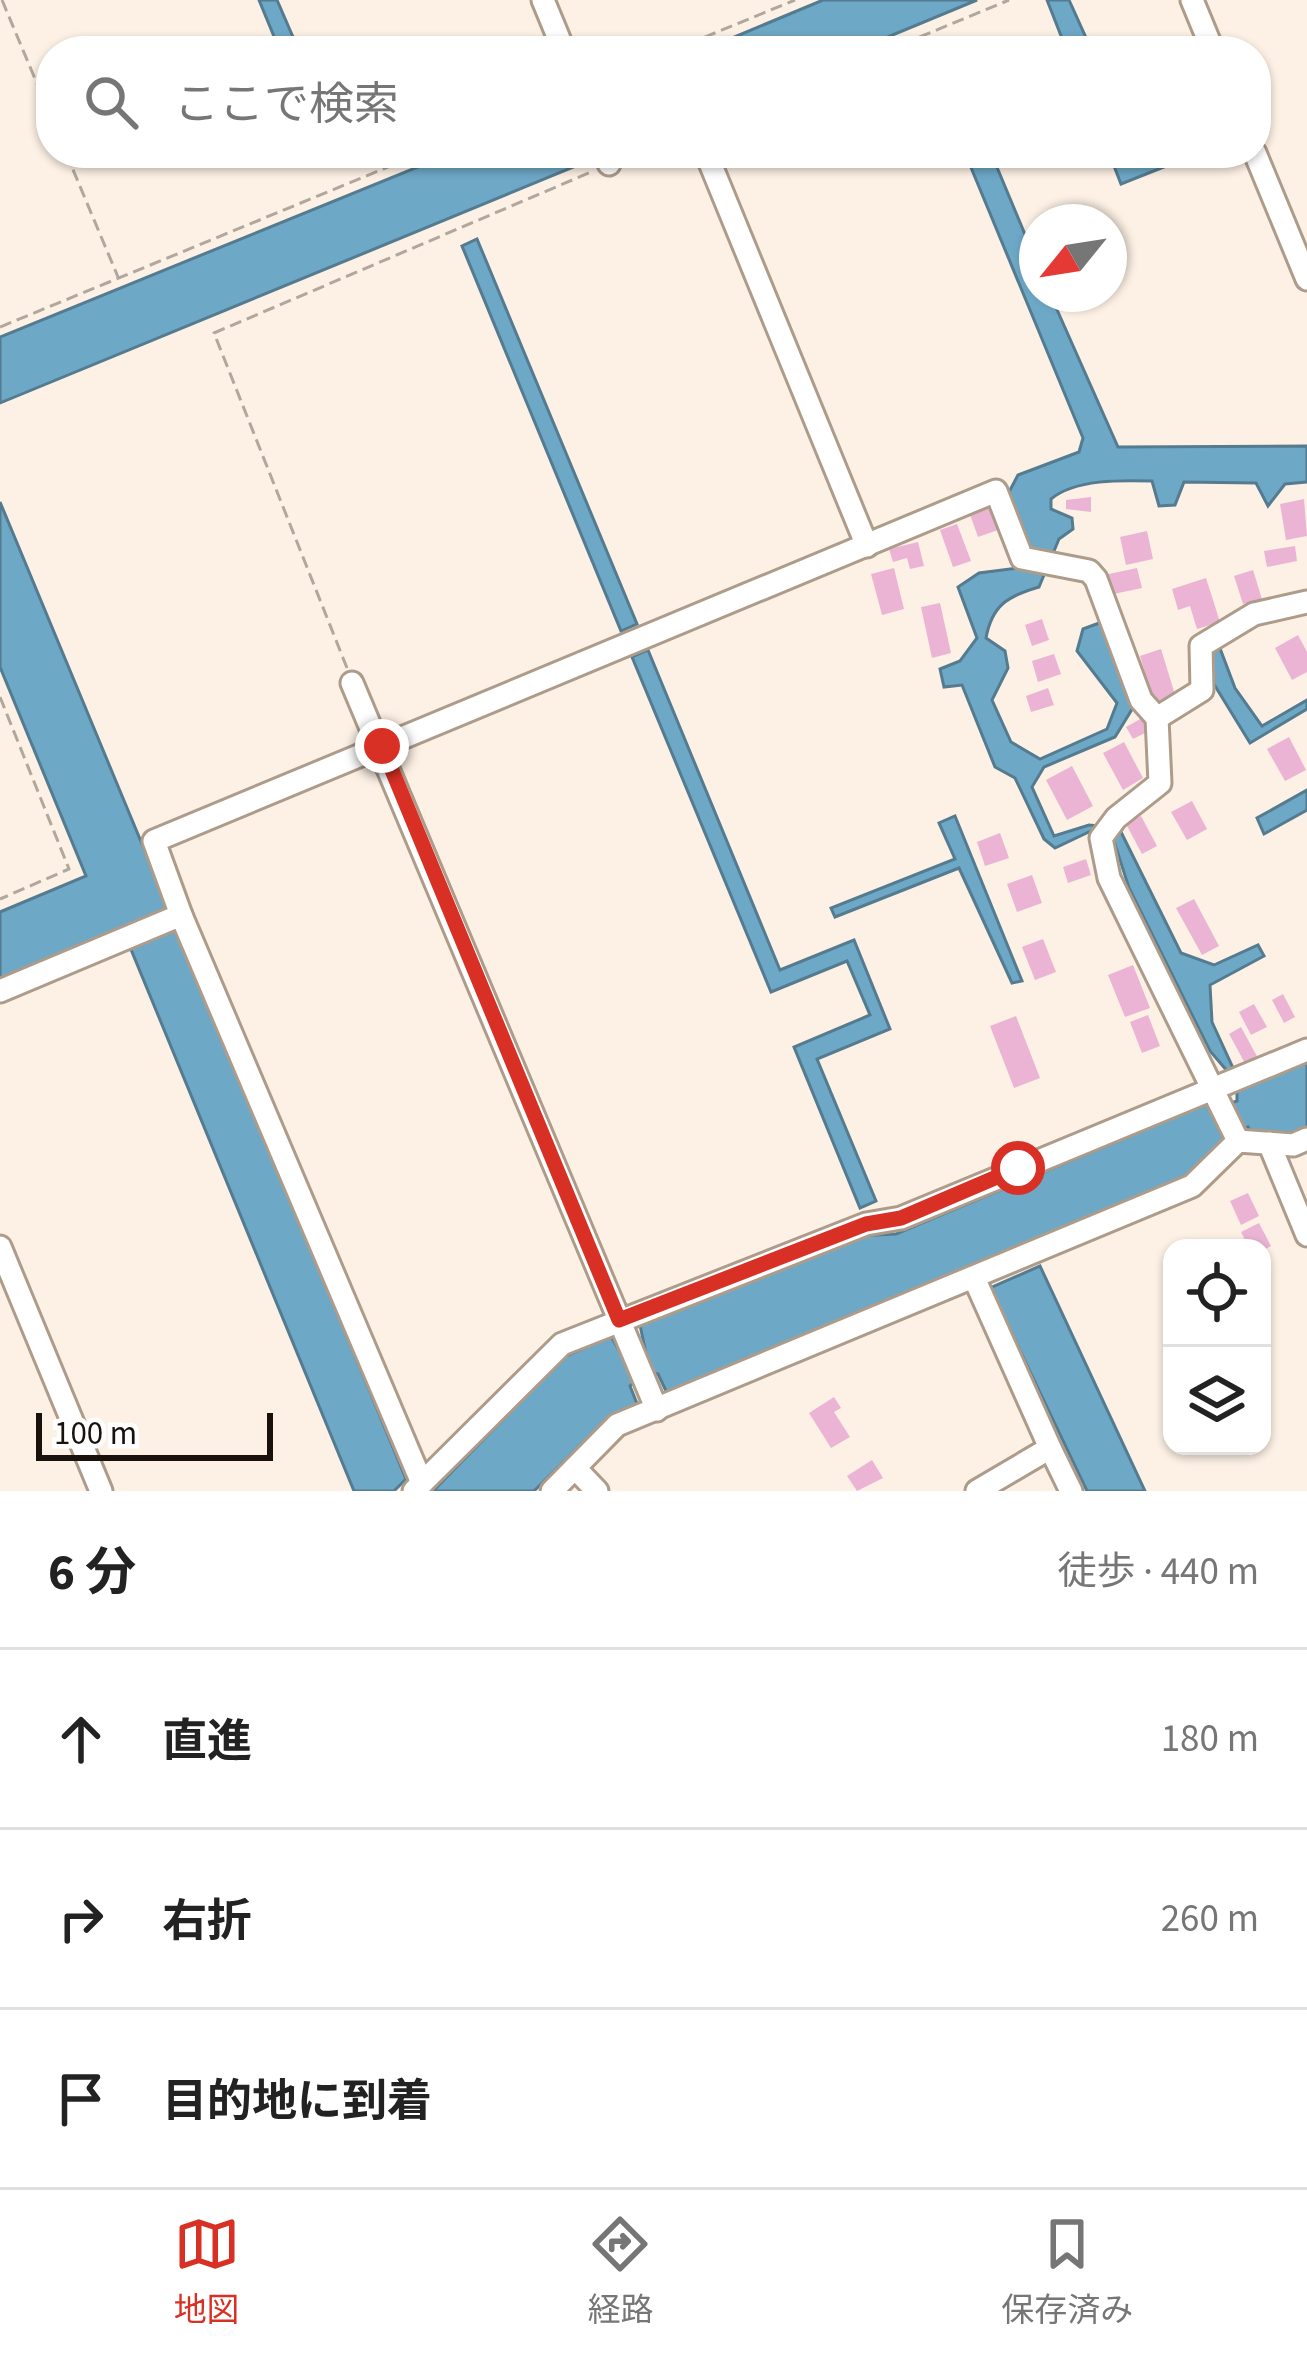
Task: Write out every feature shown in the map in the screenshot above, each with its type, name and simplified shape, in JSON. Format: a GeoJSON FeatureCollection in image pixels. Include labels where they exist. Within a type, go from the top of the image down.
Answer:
{"type":"FeatureCollection","features":[{"type":"Feature","properties":{"kind":"street"},"geometry":{"type":"LineString","coordinates":[[543,0],[558,36]]}},
{"type":"Feature","properties":{"kind":"street"},"geometry":{"type":"LineString","coordinates":[[1192,0],[1207,36]]}},
{"type":"Feature","properties":{"kind":"street"},"geometry":{"type":"LineString","coordinates":[[712,168],[868,546]]}},
{"type":"Feature","properties":{"kind":"street"},"geometry":{"type":"LineString","coordinates":[[1261,168],[1307,279]]}},
{"type":"Feature","properties":{"kind":"street"},"geometry":{"type":"LineString","coordinates":[[1238,1141],[1220,1095],[1109,878],[1101,838],[1117,818],[1160,783],[1157,718],[1141,700],[1096,579],[1089,571],[1022,558],[996,491],[154,842],[418,1487],[554,1349],[866,1224],[901,1218],[1220,1095],[1307,1050]]}},
{"type":"Feature","properties":{"kind":"street"},"geometry":{"type":"LineString","coordinates":[[1157,718],[1202,690],[1201,646],[1255,614],[1307,602]]}},
{"type":"Feature","properties":{"kind":"street"},"geometry":{"type":"LineString","coordinates":[[352,683],[657,1410]]}},
{"type":"Feature","properties":{"kind":"street"},"geometry":{"type":"LineString","coordinates":[[0,991],[182,915]]}},
{"type":"Feature","properties":{"kind":"street"},"geometry":{"type":"LineString","coordinates":[[552,1491],[617,1425],[1192,1186],[1238,1141],[1307,1139]]}},
{"type":"Feature","properties":{"kind":"street"},"geometry":{"type":"LineString","coordinates":[[1269,1143],[1307,1234]]}},
{"type":"Feature","properties":{"kind":"street"},"geometry":{"type":"LineString","coordinates":[[0,1247],[101,1491]]}},
{"type":"Feature","properties":{"kind":"street"},"geometry":{"type":"LineString","coordinates":[[975,1280],[1071,1491]]}},
{"type":"Feature","properties":{"kind":"street"},"geometry":{"type":"LineString","coordinates":[[977,1491],[1050,1448]]}},
{"type":"Feature","properties":{"kind":"street"},"geometry":{"type":"LineString","coordinates":[[574,1468],[597,1491]]}},
{"type":"Feature","properties":{"kind":"path"},"geometry":{"type":"LineString","coordinates":[[2,0],[36,81]]}},
{"type":"Feature","properties":{"kind":"path"},"geometry":{"type":"LineString","coordinates":[[705,36],[795,0]]}},
{"type":"Feature","properties":{"kind":"path"},"geometry":{"type":"LineString","coordinates":[[922,36],[1009,0]]}},
{"type":"Feature","properties":{"kind":"path"},"geometry":{"type":"LineString","coordinates":[[72,168],[118,278]]}},
{"type":"Feature","properties":{"kind":"path"},"geometry":{"type":"LineString","coordinates":[[0,327],[386,168]]}},
{"type":"Feature","properties":{"kind":"path"},"geometry":{"type":"LineString","coordinates":[[352,683],[214,333],[587,168]]}},
{"type":"Feature","properties":{"kind":"path"},"geometry":{"type":"LineString","coordinates":[[0,698],[69,869],[0,899]]}},
{"type":"Feature","properties":{"kind":"water"},"geometry":{"type":"Polygon","coordinates":[[[259,0],[277,0],[293,36],[274,36],[259,0]]]}},
{"type":"Feature","properties":{"kind":"water"},"geometry":{"type":"Polygon","coordinates":[[[823,0],[977,0],[890,36],[737,36],[823,0]]]}},
{"type":"Feature","properties":{"kind":"water"},"geometry":{"type":"Polygon","coordinates":[[[1047,0],[1069,0],[1085,36],[1061,36],[1047,0]]]}},
{"type":"Feature","properties":{"kind":"water"},"geometry":{"type":"Polygon","coordinates":[[[415,168],[571,168],[0,403],[0,337],[415,168]]]}},
{"type":"Feature","properties":{"kind":"water"},"geometry":{"type":"Polygon","coordinates":[[[971,168],[997,168],[1019,220],[1019,283],[971,168]]]}},
{"type":"Feature","properties":{"kind":"water"},"geometry":{"type":"Polygon","coordinates":[[[1115,168],[1161,168],[1121,184],[1115,168]]]}},
{"type":"Feature","properties":{"kind":"water"},"geometry":{"type":"Polygon","coordinates":[[[477,239],[637,624],[621,631],[462,246],[477,239]]]}},
{"type":"Feature","properties":{"kind":"water"},"geometry":{"type":"Polygon","coordinates":[[[1031,312],[1058,312],[1118,447],[1307,446],[1307,482],[1285,484],[1268,506],[1256,483],[1184,482],[1175,505],[1159,506],[1152,481],[1099,482],[1061,492],[1051,499],[1051,509],[1072,518],[1073,529],[1059,539],[1039,587],[1003,604],[992,617],[986,638],[1005,651],[1008,668],[992,700],[1011,742],[1040,759],[1107,729],[1117,703],[1077,651],[1083,629],[1102,622],[1134,706],[1115,737],[1044,767],[1032,787],[1054,836],[1089,825],[1119,828],[1181,953],[1214,965],[1258,945],[1264,956],[1210,985],[1212,1022],[1234,1070],[1228,1072],[1210,1051],[1129,888],[1112,835],[1093,830],[1055,848],[1044,839],[1015,778],[995,767],[962,685],[944,687],[940,669],[960,661],[977,638],[958,587],[979,573],[1026,567],[1008,494],[1018,475],[1079,452],[1083,438],[1031,312]]]}},
{"type":"Feature","properties":{"kind":"water"},"geometry":{"type":"Polygon","coordinates":[[[0,502],[169,909],[0,981],[0,912],[86,876],[0,667],[0,502]]]}},
{"type":"Feature","properties":{"kind":"water"},"geometry":{"type":"Polygon","coordinates":[[[1218,643],[1235,688],[1262,726],[1307,700],[1307,709],[1250,743],[1212,681],[1208,650],[1218,643]]]}},
{"type":"Feature","properties":{"kind":"water"},"geometry":{"type":"Polygon","coordinates":[[[648,650],[780,970],[854,940],[890,1029],[817,1059],[876,1201],[860,1208],[794,1047],[870,1015],[847,961],[771,992],[632,657],[648,650]]]}},
{"type":"Feature","properties":{"kind":"water"},"geometry":{"type":"Polygon","coordinates":[[[1307,790],[1307,810],[1264,834],[1257,818],[1307,790]]]}},
{"type":"Feature","properties":{"kind":"water"},"geometry":{"type":"Polygon","coordinates":[[[955,816],[1022,981],[1012,983],[959,868],[835,917],[831,908],[955,859],[939,823],[955,816]]]}},
{"type":"Feature","properties":{"kind":"water"},"geometry":{"type":"Polygon","coordinates":[[[178,927],[406,1479],[394,1491],[354,1491],[130,947],[178,927]]]}},
{"type":"Feature","properties":{"kind":"water"},"geometry":{"type":"Polygon","coordinates":[[[1307,1062],[1307,1133],[1253,1136],[1248,1127],[1226,1136],[1227,1141],[1189,1176],[667,1393],[658,1374],[650,1373],[640,1325],[855,1236],[896,1234],[1210,1102],[1215,1109],[1237,1101],[1237,1091],[1307,1062]]]}},
{"type":"Feature","properties":{"kind":"water"},"geometry":{"type":"Polygon","coordinates":[[[1040,1266],[1145,1491],[1087,1491],[990,1288],[1040,1266]]]}},
{"type":"Feature","properties":{"kind":"water"},"geometry":{"type":"Polygon","coordinates":[[[611,1336],[636,1381],[630,1386],[638,1406],[607,1419],[534,1491],[433,1491],[564,1357],[611,1336]]]}},
{"type":"Feature","properties":{"kind":"building"},"geometry":{"type":"Polygon","coordinates":[[[1091,497],[1091,512],[1066,509],[1066,500],[1091,497]]]}},
{"type":"Feature","properties":{"kind":"building"},"geometry":{"type":"Polygon","coordinates":[[[1304,499],[1307,536],[1286,540],[1280,504],[1304,499]]]}},
{"type":"Feature","properties":{"kind":"building"},"geometry":{"type":"Polygon","coordinates":[[[988,502],[998,530],[978,537],[968,509],[988,502]]]}},
{"type":"Feature","properties":{"kind":"building"},"geometry":{"type":"Polygon","coordinates":[[[957,524],[971,561],[953,567],[940,530],[957,524]]]}},
{"type":"Feature","properties":{"kind":"building"},"geometry":{"type":"Polygon","coordinates":[[[1147,531],[1153,559],[1126,565],[1120,537],[1147,531]]]}},
{"type":"Feature","properties":{"kind":"building"},"geometry":{"type":"Polygon","coordinates":[[[918,542],[924,566],[910,569],[907,558],[893,562],[889,549],[918,542]]]}},
{"type":"Feature","properties":{"kind":"building"},"geometry":{"type":"Polygon","coordinates":[[[1295,546],[1297,561],[1267,567],[1264,551],[1295,546]]]}},
{"type":"Feature","properties":{"kind":"building"},"geometry":{"type":"Polygon","coordinates":[[[894,568],[904,609],[882,615],[871,574],[894,568]]]}},
{"type":"Feature","properties":{"kind":"building"},"geometry":{"type":"Polygon","coordinates":[[[1137,568],[1142,588],[1109,595],[1104,575],[1137,568]]]}},
{"type":"Feature","properties":{"kind":"building"},"geometry":{"type":"Polygon","coordinates":[[[1253,570],[1262,599],[1243,604],[1234,576],[1253,570]]]}},
{"type":"Feature","properties":{"kind":"building"},"geometry":{"type":"Polygon","coordinates":[[[1206,578],[1220,622],[1197,629],[1190,606],[1178,610],[1172,589],[1206,578]]]}},
{"type":"Feature","properties":{"kind":"building"},"geometry":{"type":"Polygon","coordinates":[[[940,603],[951,653],[932,658],[921,607],[940,603]]]}},
{"type":"Feature","properties":{"kind":"building"},"geometry":{"type":"Polygon","coordinates":[[[1042,619],[1049,640],[1032,646],[1025,625],[1042,619]]]}},
{"type":"Feature","properties":{"kind":"building"},"geometry":{"type":"Polygon","coordinates":[[[1298,635],[1307,652],[1307,672],[1292,680],[1275,648],[1298,635]]]}},
{"type":"Feature","properties":{"kind":"building"},"geometry":{"type":"Polygon","coordinates":[[[1161,649],[1176,698],[1154,704],[1140,656],[1161,649]]]}},
{"type":"Feature","properties":{"kind":"building"},"geometry":{"type":"Polygon","coordinates":[[[1054,654],[1061,674],[1038,682],[1032,661],[1054,654]]]}},
{"type":"Feature","properties":{"kind":"building"},"geometry":{"type":"Polygon","coordinates":[[[1048,688],[1054,705],[1031,712],[1026,696],[1048,688]]]}},
{"type":"Feature","properties":{"kind":"building"},"geometry":{"type":"Polygon","coordinates":[[[1142,718],[1149,731],[1133,739],[1126,727],[1142,718]]]}},
{"type":"Feature","properties":{"kind":"building"},"geometry":{"type":"Polygon","coordinates":[[[1289,737],[1306,770],[1285,781],[1267,749],[1289,737]]]}},
{"type":"Feature","properties":{"kind":"building"},"geometry":{"type":"Polygon","coordinates":[[[1124,742],[1143,778],[1123,790],[1103,753],[1124,742]]]}},
{"type":"Feature","properties":{"kind":"building"},"geometry":{"type":"Polygon","coordinates":[[[1072,766],[1093,806],[1067,820],[1046,780],[1072,766]]]}},
{"type":"Feature","properties":{"kind":"building"},"geometry":{"type":"Polygon","coordinates":[[[1192,801],[1207,829],[1187,840],[1171,812],[1192,801]]]}},
{"type":"Feature","properties":{"kind":"building"},"geometry":{"type":"Polygon","coordinates":[[[1141,816],[1157,846],[1142,854],[1126,824],[1141,816]]]}},
{"type":"Feature","properties":{"kind":"building"},"geometry":{"type":"Polygon","coordinates":[[[1000,833],[1009,858],[985,866],[977,842],[1000,833]]]}},
{"type":"Feature","properties":{"kind":"building"},"geometry":{"type":"Polygon","coordinates":[[[1086,859],[1091,875],[1068,883],[1063,867],[1086,859]]]}},
{"type":"Feature","properties":{"kind":"building"},"geometry":{"type":"Polygon","coordinates":[[[1032,875],[1042,903],[1017,912],[1007,884],[1032,875]]]}},
{"type":"Feature","properties":{"kind":"building"},"geometry":{"type":"Polygon","coordinates":[[[1194,899],[1219,946],[1202,955],[1176,908],[1194,899]]]}},
{"type":"Feature","properties":{"kind":"building"},"geometry":{"type":"Polygon","coordinates":[[[1043,939],[1056,972],[1035,980],[1022,947],[1043,939]]]}},
{"type":"Feature","properties":{"kind":"building"},"geometry":{"type":"Polygon","coordinates":[[[1133,965],[1150,1008],[1125,1017],[1108,975],[1133,965]]]}},
{"type":"Feature","properties":{"kind":"building"},"geometry":{"type":"Polygon","coordinates":[[[1283,994],[1295,1017],[1284,1023],[1272,1000],[1283,994]]]}},
{"type":"Feature","properties":{"kind":"building"},"geometry":{"type":"Polygon","coordinates":[[[1254,1004],[1267,1027],[1251,1035],[1239,1012],[1254,1004]]]}},
{"type":"Feature","properties":{"kind":"building"},"geometry":{"type":"Polygon","coordinates":[[[1148,1015],[1160,1046],[1142,1053],[1130,1022],[1148,1015]]]}},
{"type":"Feature","properties":{"kind":"building"},"geometry":{"type":"Polygon","coordinates":[[[1016,1016],[1040,1078],[1014,1088],[990,1026],[1016,1016]]]}},
{"type":"Feature","properties":{"kind":"building"},"geometry":{"type":"Polygon","coordinates":[[[1241,1027],[1259,1060],[1247,1067],[1229,1034],[1241,1027]]]}},
{"type":"Feature","properties":{"kind":"building"},"geometry":{"type":"Polygon","coordinates":[[[1248,1193],[1259,1216],[1241,1225],[1230,1201],[1248,1193]]]}},
{"type":"Feature","properties":{"kind":"building"},"geometry":{"type":"Polygon","coordinates":[[[1259,1223],[1267,1239],[1244,1239],[1241,1232],[1259,1223]]]}},
{"type":"Feature","properties":{"kind":"building"},"geometry":{"type":"Polygon","coordinates":[[[834,1397],[841,1408],[834,1412],[850,1437],[831,1448],[809,1413],[834,1397]]]}},
{"type":"Feature","properties":{"kind":"building"},"geometry":{"type":"Polygon","coordinates":[[[872,1460],[883,1478],[857,1491],[847,1476],[872,1460]]]}},
{"type":"Feature","properties":{"kind":"route"},"geometry":{"type":"LineString","coordinates":[[382,746],[619,1320],[866,1224],[901,1218],[1018,1168]]}}]}
